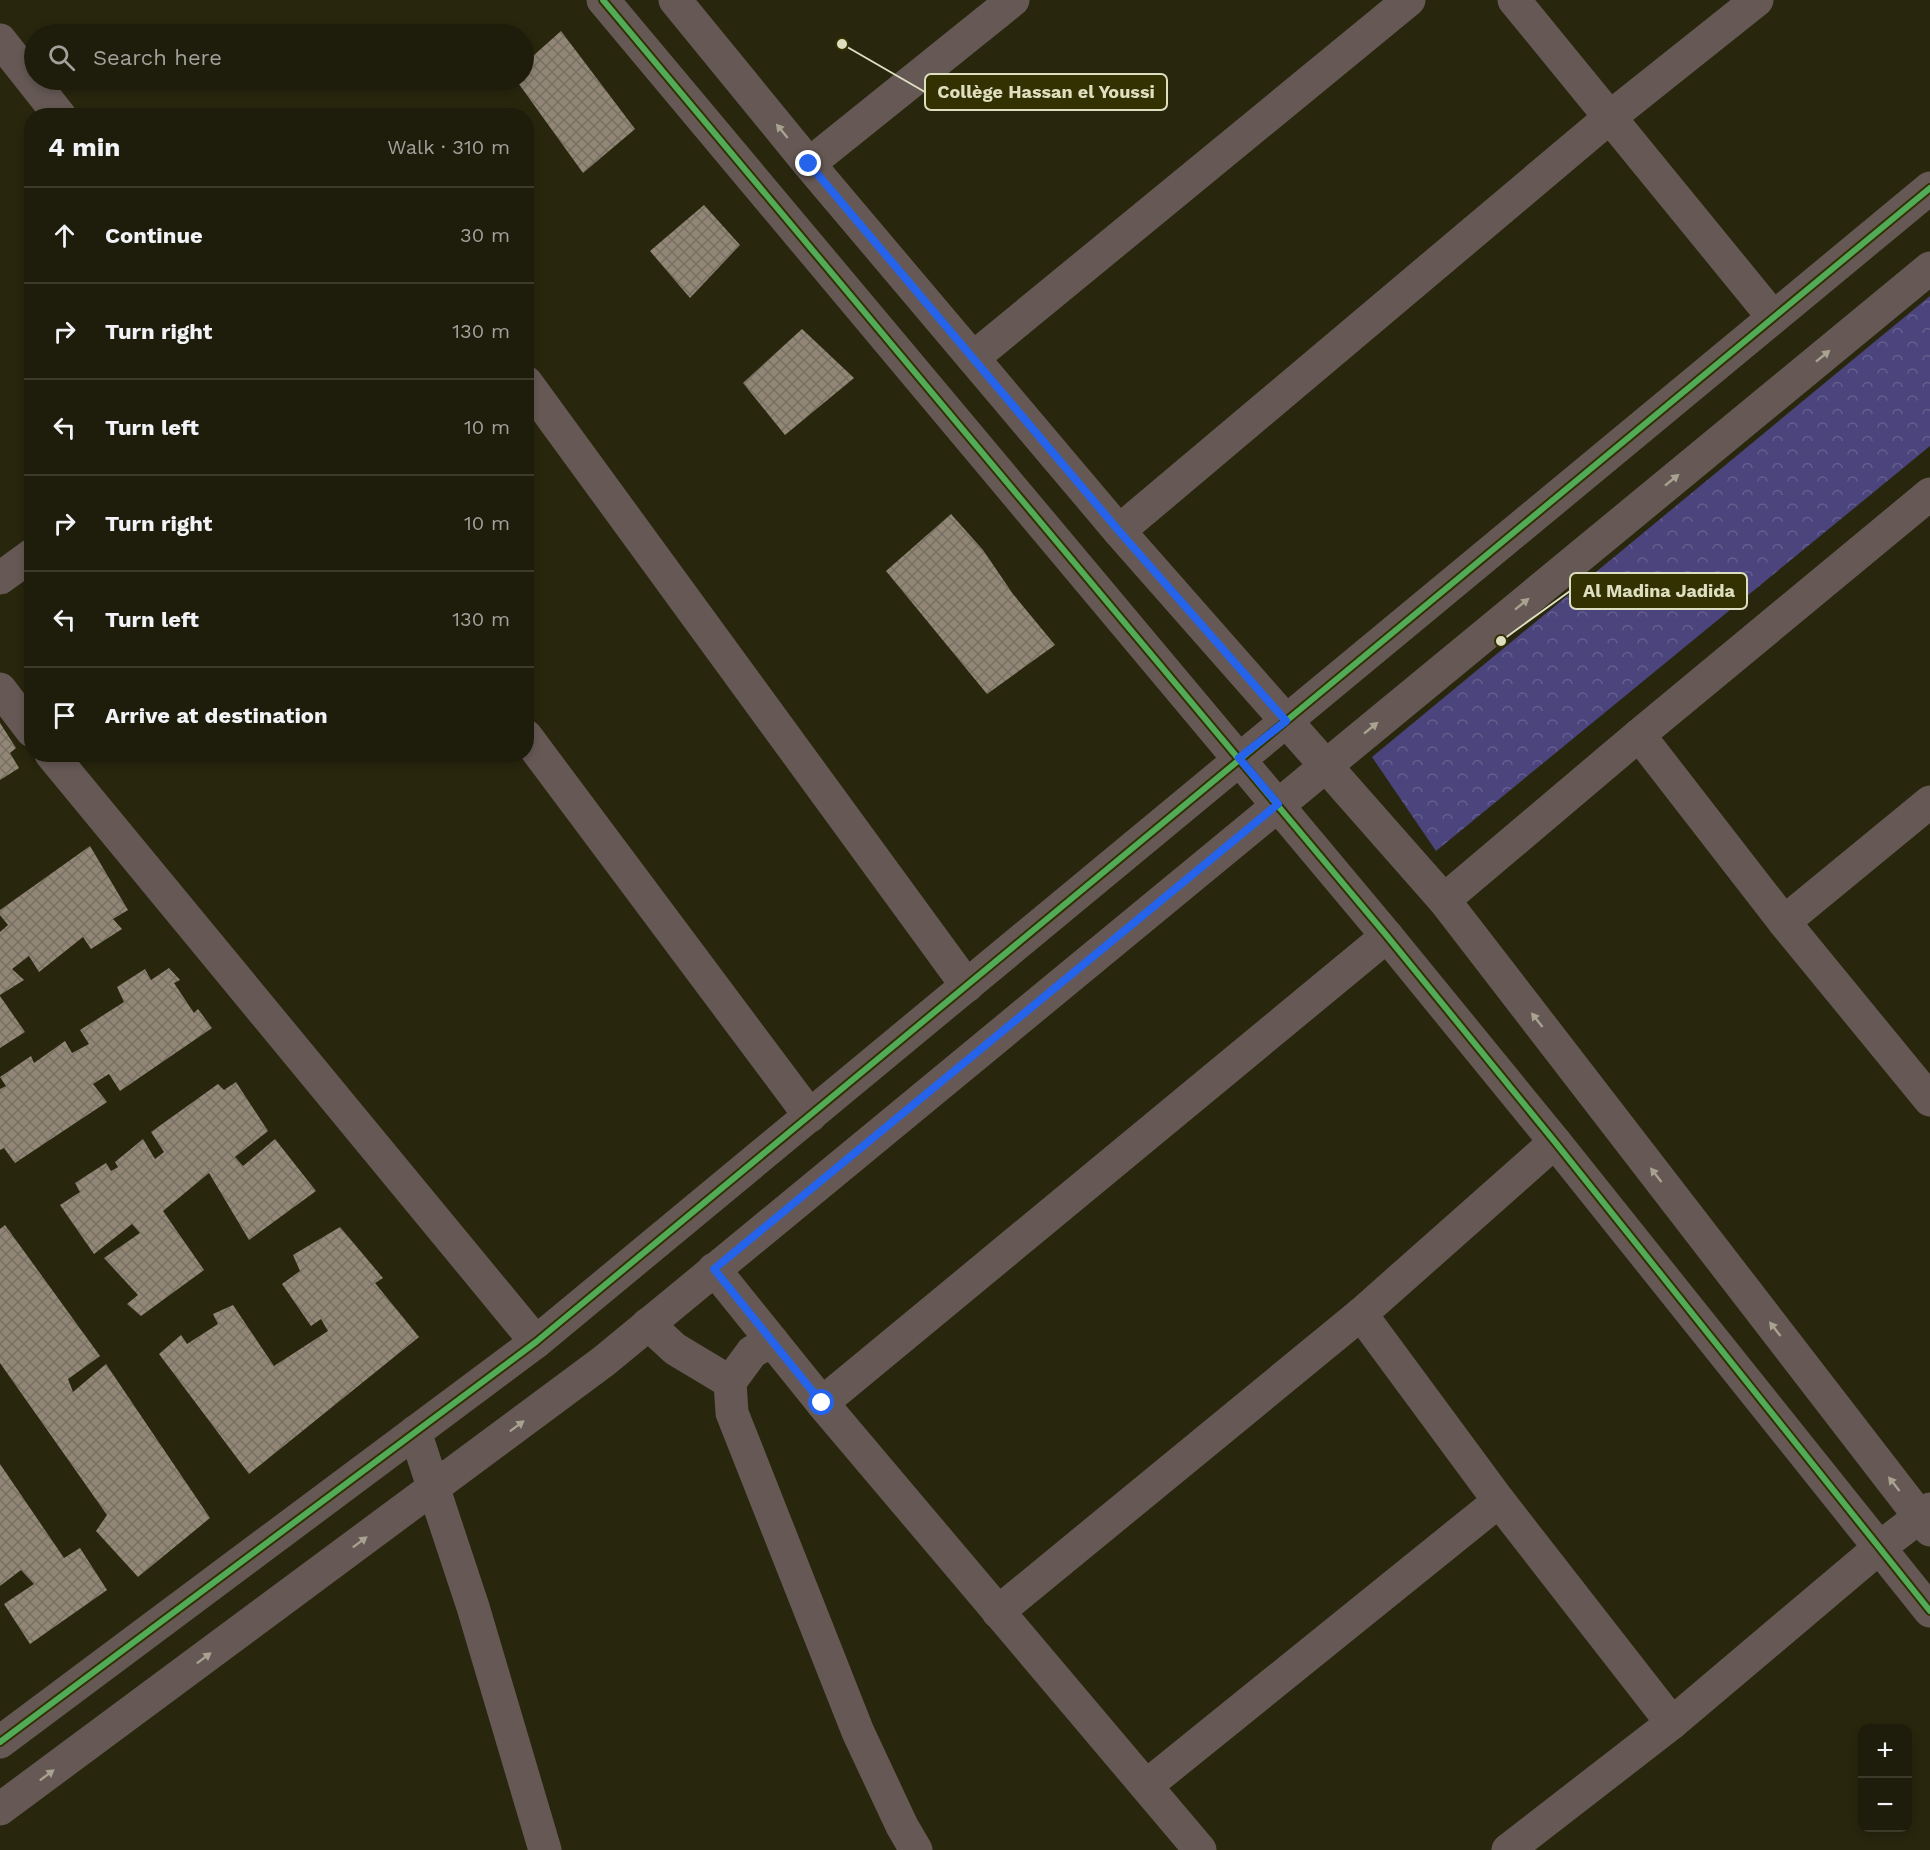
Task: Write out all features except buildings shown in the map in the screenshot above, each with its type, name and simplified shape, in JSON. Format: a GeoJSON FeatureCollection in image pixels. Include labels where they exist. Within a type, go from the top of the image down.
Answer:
{"type":"FeatureCollection","features":[{"type":"Feature","properties":{"kind":"street"},"geometry":{"type":"LineString","coordinates":[[603,0],[1387,936],[1930,1611]]}},
{"type":"Feature","properties":{"kind":"street"},"geometry":{"type":"LineString","coordinates":[[675,0],[809,164],[1119,531],[1444,900],[1927,1519],[1879,1548],[1672,1723],[1508,1850]]}},
{"type":"Feature","properties":{"kind":"street"},"geometry":{"type":"LineString","coordinates":[[809,164],[1013,0]]}},
{"type":"Feature","properties":{"kind":"street"},"geometry":{"type":"LineString","coordinates":[[973,358],[1408,0]]}},
{"type":"Feature","properties":{"kind":"street"},"geometry":{"type":"LineString","coordinates":[[1514,0],[1773,317]]}},
{"type":"Feature","properties":{"kind":"street"},"geometry":{"type":"LineString","coordinates":[[1119,531],[1609,118],[1757,0]]}},
{"type":"Feature","properties":{"kind":"street"},"geometry":{"type":"LineString","coordinates":[[0,40],[24,70]]}},
{"type":"Feature","properties":{"kind":"street"},"geometry":{"type":"LineString","coordinates":[[39,90],[54,108]]}},
{"type":"Feature","properties":{"kind":"street"},"geometry":{"type":"LineString","coordinates":[[0,1742],[536,1342],[1930,188]]}},
{"type":"Feature","properties":{"kind":"street"},"geometry":{"type":"LineString","coordinates":[[0,1809],[604,1361],[1930,268]]}},
{"type":"Feature","properties":{"kind":"street"},"geometry":{"type":"LineString","coordinates":[[534,399],[967,986]]}},
{"type":"Feature","properties":{"kind":"street"},"geometry":{"type":"LineString","coordinates":[[1444,900],[1930,494]]}},
{"type":"Feature","properties":{"kind":"street"},"geometry":{"type":"LineString","coordinates":[[0,578],[24,561]]}},
{"type":"Feature","properties":{"kind":"street"},"geometry":{"type":"LineString","coordinates":[[0,688],[24,720]]}},
{"type":"Feature","properties":{"kind":"street"},"geometry":{"type":"LineString","coordinates":[[1639,735],[1784,922],[1930,1101]]}},
{"type":"Feature","properties":{"kind":"street"},"geometry":{"type":"LineString","coordinates":[[534,747],[810,1116]]}},
{"type":"Feature","properties":{"kind":"street"},"geometry":{"type":"LineString","coordinates":[[58,762],[536,1342]]}},
{"type":"Feature","properties":{"kind":"street"},"geometry":{"type":"LineString","coordinates":[[1784,922],[1930,802]]}},
{"type":"Feature","properties":{"kind":"street"},"geometry":{"type":"LineString","coordinates":[[822,1403],[1387,936]]}},
{"type":"Feature","properties":{"kind":"street"},"geometry":{"type":"LineString","coordinates":[[998,1612],[1361,1314],[1555,1142]]}},
{"type":"Feature","properties":{"kind":"street"},"geometry":{"type":"LineString","coordinates":[[714,1269],[822,1403],[1200,1850]]}},
{"type":"Feature","properties":{"kind":"street"},"geometry":{"type":"LineString","coordinates":[[1361,1314],[1499,1501],[1672,1723]]}},
{"type":"Feature","properties":{"kind":"street"},"geometry":{"type":"LineString","coordinates":[[648,1324],[675,1349],[730,1382]]}},
{"type":"Feature","properties":{"kind":"street"},"geometry":{"type":"LineString","coordinates":[[772,1341],[752,1352],[730,1382],[732,1413],[854,1721],[902,1826],[916,1850]]}},
{"type":"Feature","properties":{"kind":"street"},"geometry":{"type":"LineString","coordinates":[[415,1432],[473,1607],[545,1850]]}},
{"type":"Feature","properties":{"kind":"street"},"geometry":{"type":"LineString","coordinates":[[1146,1786],[1499,1501]]}},
{"type":"Feature","properties":{"kind":"green space"},"geometry":{"type":"Polygon","coordinates":[[[1930,296],[1930,446],[1436,851],[1372,757],[1930,296]]]}},
{"type":"Feature","properties":{"kind":"cycle path"},"geometry":{"type":"LineString","coordinates":[[603,0],[1387,936],[1930,1611]]}},
{"type":"Feature","properties":{"kind":"cycle path"},"geometry":{"type":"LineString","coordinates":[[0,1742],[536,1342],[1930,188]]}},
{"type":"Feature","properties":{"kind":"place","name":"Collège Hassan el Youssi"},"geometry":{"type":"Point","coordinates":[842,44]}},
{"type":"Feature","properties":{"kind":"place","name":"Al Madina Jadida"},"geometry":{"type":"Point","coordinates":[1501,641]}},
{"type":"Feature","properties":{"kind":"route"},"geometry":{"type":"LineString","coordinates":[[809,164],[1119,531],[1286,721],[1239,758],[1278,804],[714,1269],[822,1403]]}}]}
